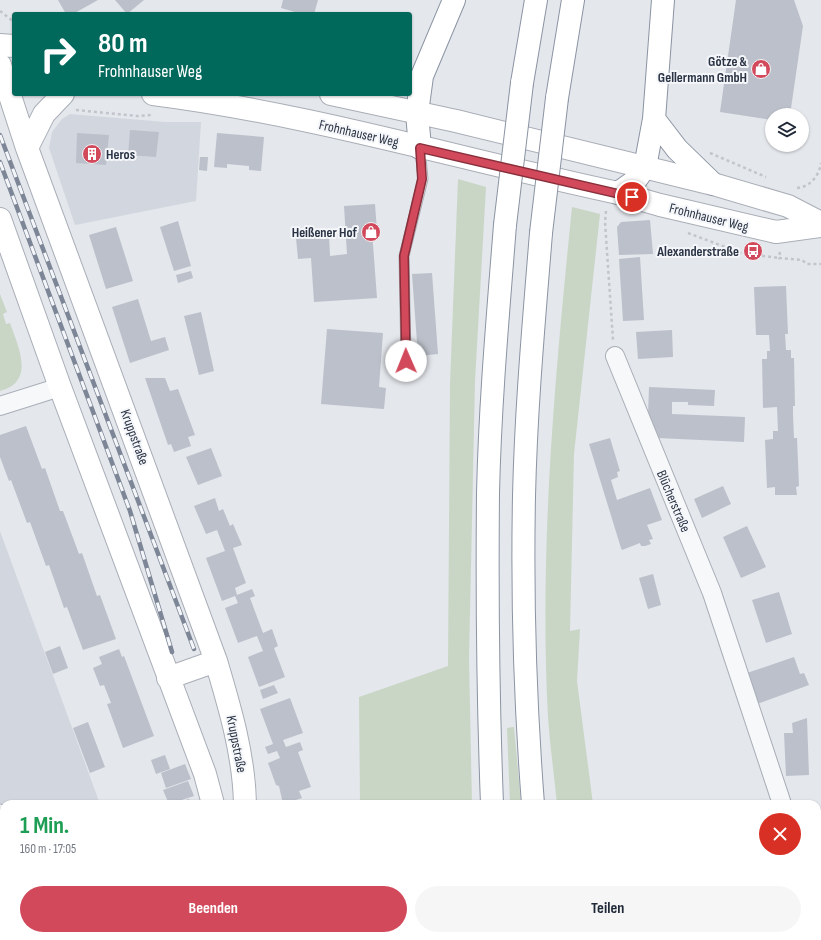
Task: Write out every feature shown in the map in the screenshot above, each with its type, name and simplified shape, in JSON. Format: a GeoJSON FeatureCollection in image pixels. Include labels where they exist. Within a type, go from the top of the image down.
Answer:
{"type":"FeatureCollection","features":[{"type":"Feature","properties":{"kind":"main road"},"geometry":{"type":"LineString","coordinates":[[420,148],[417,113],[422,76],[454,0]]}},
{"type":"Feature","properties":{"kind":"main road"},"geometry":{"type":"LineString","coordinates":[[492,800],[488,679],[488,492],[494,360],[505,225],[522,83],[536,0]]}},
{"type":"Feature","properties":{"kind":"main road"},"geometry":{"type":"LineString","coordinates":[[533,800],[524,648],[524,495],[531,360],[541,233],[557,98],[573,0]]}},
{"type":"Feature","properties":{"kind":"main road"},"geometry":{"type":"LineString","coordinates":[[614,192],[635,181],[645,167],[654,119],[663,0]]}},
{"type":"Feature","properties":{"kind":"main road"},"geometry":{"type":"LineString","coordinates":[[0,45],[12,46]]}},
{"type":"Feature","properties":{"kind":"main road","name":"Kruppstraße"},"geometry":{"type":"LineString","coordinates":[[3,73],[28,148],[216,661],[234,723],[244,783],[245,800]]}},
{"type":"Feature","properties":{"kind":"main road"},"geometry":{"type":"LineString","coordinates":[[28,148],[44,114],[61,96]]}},
{"type":"Feature","properties":{"kind":"main road","name":"Frohnhauser Weg"},"geometry":{"type":"LineString","coordinates":[[170,96],[203,100],[288,116],[614,192],[660,205],[763,230],[776,232],[821,226]]}},
{"type":"Feature","properties":{"kind":"main road"},"geometry":{"type":"LineString","coordinates":[[340,96],[713,184],[788,206],[821,223]]}},
{"type":"Feature","properties":{"kind":"main road"},"geometry":{"type":"LineString","coordinates":[[654,119],[677,149],[713,184]]}},
{"type":"Feature","properties":{"kind":"main road"},"geometry":{"type":"LineString","coordinates":[[0,219],[60,387],[205,774],[212,800]]}},
{"type":"Feature","properties":{"kind":"main road"},"geometry":{"type":"LineString","coordinates":[[168,678],[216,661]]}},
{"type":"Feature","properties":{"kind":"street","name":"Blücherstraße"},"geometry":{"type":"LineString","coordinates":[[615,356],[712,593],[781,800]]}},
{"type":"Feature","properties":{"kind":"street"},"geometry":{"type":"LineString","coordinates":[[0,406],[60,387]]}},
{"type":"Feature","properties":{"kind":"lane"},"geometry":{"type":"LineString","coordinates":[[406,361],[404,256],[422,179],[420,148]]}},
{"type":"Feature","properties":{"kind":"path"},"geometry":{"type":"LineString","coordinates":[[0,10],[12,20]]}},
{"type":"Feature","properties":{"kind":"path"},"geometry":{"type":"LineString","coordinates":[[614,192],[605,222],[615,356]]}},
{"type":"Feature","properties":{"kind":"shaded area"},"geometry":{"type":"Polygon","coordinates":[[[70,114],[165,122],[201,122],[196,201],[75,225],[49,148],[52,132],[62,119],[70,114]]]}},
{"type":"Feature","properties":{"kind":"shaded area"},"geometry":{"type":"Polygon","coordinates":[[[0,531],[99,800],[0,800],[0,531]]]}},
{"type":"Feature","properties":{"kind":"green space"},"geometry":{"type":"Polygon","coordinates":[[[458,179],[486,187],[475,381],[469,659],[472,800],[360,800],[359,697],[448,666],[450,384],[458,179]]]}},
{"type":"Feature","properties":{"kind":"green space"},"geometry":{"type":"Polygon","coordinates":[[[572,207],[600,214],[574,454],[570,631],[580,629],[577,681],[592,800],[557,800],[548,717],[546,653],[547,525],[550,462],[572,207]]]}},
{"type":"Feature","properties":{"kind":"green space"},"geometry":{"type":"Polygon","coordinates":[[[0,294],[7,312],[3,314],[6,324],[10,323],[22,362],[18,380],[11,386],[0,391],[0,294]]]}},
{"type":"Feature","properties":{"kind":"green space"},"geometry":{"type":"Polygon","coordinates":[[[514,727],[521,800],[510,800],[507,728],[514,727]]]}},
{"type":"Feature","properties":{"kind":"building"},"geometry":{"type":"Polygon","coordinates":[[[58,0],[98,0],[77,12],[65,12],[58,0]]]}},
{"type":"Feature","properties":{"kind":"building"},"geometry":{"type":"Polygon","coordinates":[[[115,0],[144,0],[129,12],[125,12],[115,0]]]}},
{"type":"Feature","properties":{"kind":"building"},"geometry":{"type":"Polygon","coordinates":[[[283,0],[318,0],[315,12],[295,12],[281,8],[283,0]]]}},
{"type":"Feature","properties":{"kind":"building","name":"Götze & Gellermann GmbH"},"geometry":{"type":"Polygon","coordinates":[[[736,0],[794,0],[803,26],[791,108],[765,108],[765,119],[720,112],[736,0]]]}},
{"type":"Feature","properties":{"kind":"building"},"geometry":{"type":"Polygon","coordinates":[[[130,130],[159,132],[156,157],[128,155],[130,130]]]}},
{"type":"Feature","properties":{"kind":"building","name":"Heros"},"geometry":{"type":"Polygon","coordinates":[[[77,133],[109,135],[106,165],[76,163],[77,133]]]}},
{"type":"Feature","properties":{"kind":"building"},"geometry":{"type":"Polygon","coordinates":[[[217,133],[264,137],[261,171],[249,170],[249,166],[227,164],[227,168],[214,167],[217,133]]]}},
{"type":"Feature","properties":{"kind":"building"},"geometry":{"type":"Polygon","coordinates":[[[200,157],[208,157],[207,171],[199,170],[200,157]]]}},
{"type":"Feature","properties":{"kind":"building"},"geometry":{"type":"Polygon","coordinates":[[[375,204],[377,231],[372,231],[377,298],[314,302],[311,258],[298,259],[296,238],[329,235],[330,256],[347,254],[344,206],[375,204]]]}},
{"type":"Feature","properties":{"kind":"building"},"geometry":{"type":"Polygon","coordinates":[[[650,220],[653,254],[619,255],[617,227],[621,222],[650,220]]]}},
{"type":"Feature","properties":{"kind":"building"},"geometry":{"type":"Polygon","coordinates":[[[178,221],[191,266],[174,271],[160,227],[178,221]]]}},
{"type":"Feature","properties":{"kind":"building"},"geometry":{"type":"Polygon","coordinates":[[[116,227],[133,281],[106,289],[89,235],[116,227]]]}},
{"type":"Feature","properties":{"kind":"building"},"geometry":{"type":"Polygon","coordinates":[[[640,257],[644,320],[623,321],[619,259],[640,257]]]}},
{"type":"Feature","properties":{"kind":"building"},"geometry":{"type":"Polygon","coordinates":[[[191,271],[193,278],[178,283],[176,275],[191,271]]]}},
{"type":"Feature","properties":{"kind":"building"},"geometry":{"type":"Polygon","coordinates":[[[432,273],[438,354],[418,356],[412,274],[432,273]]]}},
{"type":"Feature","properties":{"kind":"building"},"geometry":{"type":"Polygon","coordinates":[[[786,286],[788,334],[785,334],[786,350],[791,350],[791,358],[794,358],[795,406],[793,406],[793,414],[794,438],[797,438],[799,486],[796,487],[797,495],[775,495],[775,487],[767,488],[765,440],[773,439],[773,431],[778,431],[777,407],[763,408],[762,359],[767,359],[767,351],[770,351],[769,335],[756,335],[754,287],[786,286]]]}},
{"type":"Feature","properties":{"kind":"building"},"geometry":{"type":"Polygon","coordinates":[[[138,299],[151,341],[165,337],[169,350],[130,363],[112,307],[138,299]]]}},
{"type":"Feature","properties":{"kind":"building"},"geometry":{"type":"Polygon","coordinates":[[[201,312],[214,371],[199,375],[184,316],[201,312]]]}},
{"type":"Feature","properties":{"kind":"building"},"geometry":{"type":"Polygon","coordinates":[[[327,329],[383,333],[379,387],[386,388],[384,409],[321,404],[327,329]]]}},
{"type":"Feature","properties":{"kind":"building"},"geometry":{"type":"Polygon","coordinates":[[[672,330],[673,357],[638,359],[636,332],[672,330]]]}},
{"type":"Feature","properties":{"kind":"building"},"geometry":{"type":"Polygon","coordinates":[[[145,378],[165,378],[170,391],[178,389],[195,435],[188,437],[191,446],[174,452],[171,444],[168,445],[145,378]]]}},
{"type":"Feature","properties":{"kind":"building"},"geometry":{"type":"Polygon","coordinates":[[[649,387],[715,390],[714,406],[688,405],[688,402],[672,402],[672,414],[745,417],[744,442],[657,438],[648,415],[649,387]]]}},
{"type":"Feature","properties":{"kind":"building"},"geometry":{"type":"Polygon","coordinates":[[[26,426],[42,469],[45,468],[60,511],[63,511],[79,554],[82,553],[97,596],[100,595],[116,639],[83,650],[67,607],[64,608],[49,565],[46,566],[30,522],[27,523],[11,480],[9,481],[0,457],[0,435],[26,426]]]}},
{"type":"Feature","properties":{"kind":"building"},"geometry":{"type":"Polygon","coordinates":[[[610,438],[620,471],[617,472],[618,477],[611,480],[617,500],[650,488],[662,520],[647,525],[653,539],[649,540],[651,544],[641,546],[640,543],[622,550],[621,548],[589,444],[610,438]]]}},
{"type":"Feature","properties":{"kind":"building"},"geometry":{"type":"Polygon","coordinates":[[[211,448],[222,476],[198,485],[186,457],[211,448]]]}},
{"type":"Feature","properties":{"kind":"building"},"geometry":{"type":"Polygon","coordinates":[[[723,486],[731,504],[702,518],[694,499],[723,486]]]}},
{"type":"Feature","properties":{"kind":"building"},"geometry":{"type":"Polygon","coordinates":[[[215,498],[219,511],[223,509],[230,526],[233,524],[242,545],[233,548],[246,583],[235,588],[237,595],[252,589],[255,596],[250,598],[263,633],[272,629],[278,646],[274,648],[285,677],[259,687],[248,657],[263,651],[257,636],[238,643],[225,608],[238,603],[235,596],[222,601],[206,558],[225,551],[217,530],[206,534],[194,506],[215,498]]]}},
{"type":"Feature","properties":{"kind":"building"},"geometry":{"type":"Polygon","coordinates":[[[747,526],[766,567],[741,578],[723,537],[747,526]]]}},
{"type":"Feature","properties":{"kind":"building"},"geometry":{"type":"Polygon","coordinates":[[[653,574],[661,605],[648,609],[639,578],[653,574]]]}},
{"type":"Feature","properties":{"kind":"building"},"geometry":{"type":"Polygon","coordinates":[[[779,592],[792,634],[766,643],[752,600],[779,592]]]}},
{"type":"Feature","properties":{"kind":"building"},"geometry":{"type":"Polygon","coordinates":[[[60,646],[68,668],[53,674],[45,652],[60,646]]]}},
{"type":"Feature","properties":{"kind":"building"},"geometry":{"type":"Polygon","coordinates":[[[119,649],[122,657],[124,656],[154,736],[123,748],[107,704],[111,703],[104,685],[100,686],[93,668],[102,664],[99,657],[119,649]]]}},
{"type":"Feature","properties":{"kind":"building"},"geometry":{"type":"Polygon","coordinates":[[[794,657],[800,674],[804,673],[809,685],[757,704],[747,673],[794,657]]]}},
{"type":"Feature","properties":{"kind":"building"},"geometry":{"type":"Polygon","coordinates":[[[274,685],[278,693],[263,699],[260,690],[274,685]]]}},
{"type":"Feature","properties":{"kind":"building"},"geometry":{"type":"Polygon","coordinates":[[[290,698],[303,733],[283,740],[286,747],[300,742],[303,750],[298,752],[311,787],[299,791],[302,798],[296,800],[282,800],[279,786],[276,785],[268,763],[280,758],[277,751],[268,754],[265,747],[273,744],[260,709],[290,698]]]}},
{"type":"Feature","properties":{"kind":"building"},"geometry":{"type":"Polygon","coordinates":[[[807,718],[809,775],[786,776],[784,733],[793,733],[792,723],[807,718]]]}},
{"type":"Feature","properties":{"kind":"building"},"geometry":{"type":"Polygon","coordinates":[[[88,722],[105,767],[90,773],[73,728],[88,722]]]}},
{"type":"Feature","properties":{"kind":"building"},"geometry":{"type":"Polygon","coordinates":[[[165,755],[170,769],[156,774],[151,760],[165,755]]]}},
{"type":"Feature","properties":{"kind":"building"},"geometry":{"type":"Polygon","coordinates":[[[185,764],[191,779],[166,788],[161,773],[185,764]]]}},
{"type":"Feature","properties":{"kind":"building"},"geometry":{"type":"Polygon","coordinates":[[[188,781],[194,796],[182,800],[167,800],[163,790],[188,781]]]}},
{"type":"Feature","properties":{"kind":"railway"},"geometry":{"type":"LineString","coordinates":[[0,135],[194,649]]}},
{"type":"Feature","properties":{"kind":"railway"},"geometry":{"type":"LineString","coordinates":[[0,162],[130,511],[172,652]]}},
{"type":"Feature","properties":{"kind":"place","name":"Götze & Gellermann GmbH"},"geometry":{"type":"Point","coordinates":[761,69]}},
{"type":"Feature","properties":{"kind":"place","name":"Heros"},"geometry":{"type":"Point","coordinates":[92,154]}},
{"type":"Feature","properties":{"kind":"place","name":"Heißener Hof"},"geometry":{"type":"Point","coordinates":[371,232]}},
{"type":"Feature","properties":{"kind":"place","name":"Alexanderstraße"},"geometry":{"type":"Point","coordinates":[753,251]}},
{"type":"Feature","properties":{"kind":"route"},"geometry":{"type":"LineString","coordinates":[[406,361],[404,256],[422,179],[420,148],[632,197]]}}]}
